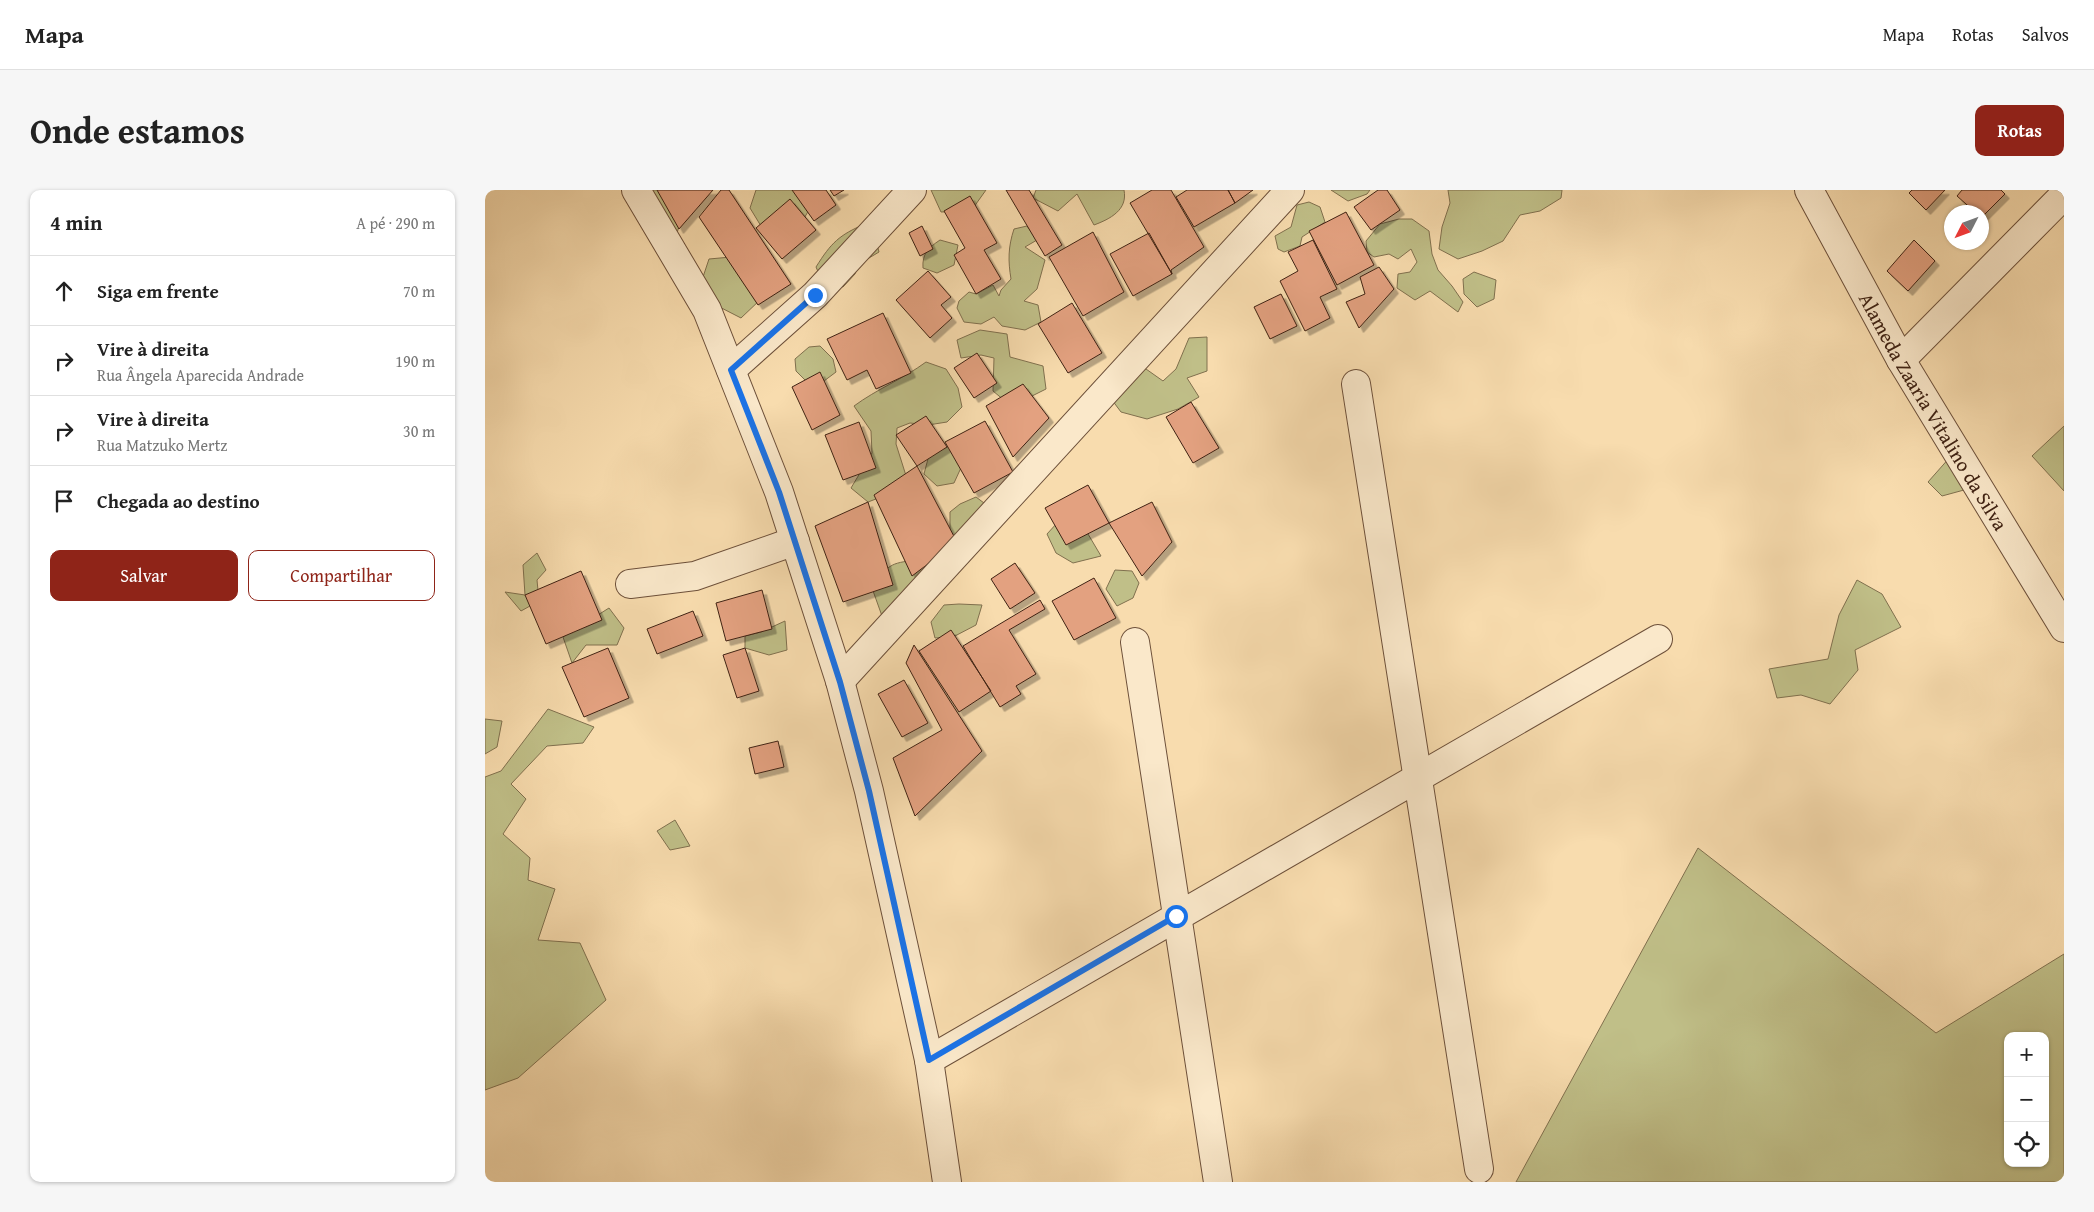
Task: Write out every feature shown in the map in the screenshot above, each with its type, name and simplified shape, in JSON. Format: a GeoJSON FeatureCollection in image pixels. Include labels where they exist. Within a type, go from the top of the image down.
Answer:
{"type":"FeatureCollection","features":[{"type":"Feature","properties":{"kind":"street"},"geometry":{"type":"LineString","coordinates":[[636,190],[707,310],[779,492],[840,682],[869,791],[929,1060],[947,1182]]}},
{"type":"Feature","properties":{"kind":"street"},"geometry":{"type":"LineString","coordinates":[[731,370],[815,295],[912,190]]}},
{"type":"Feature","properties":{"kind":"street"},"geometry":{"type":"LineString","coordinates":[[840,682],[1290,190]]}},
{"type":"Feature","properties":{"kind":"street","name":"Alameda Zaaria Vitalino da Silva"},"geometry":{"type":"LineString","coordinates":[[1809,190],[1901,360],[2064,628]]}},
{"type":"Feature","properties":{"kind":"street"},"geometry":{"type":"LineString","coordinates":[[1901,360],[2064,195]]}},
{"type":"Feature","properties":{"kind":"street"},"geometry":{"type":"LineString","coordinates":[[1356,384],[1479,1169]]}},
{"type":"Feature","properties":{"kind":"street"},"geometry":{"type":"LineString","coordinates":[[630,584],[695,576],[795,541]]}},
{"type":"Feature","properties":{"kind":"street"},"geometry":{"type":"LineString","coordinates":[[929,1060],[1658,639]]}},
{"type":"Feature","properties":{"kind":"street"},"geometry":{"type":"LineString","coordinates":[[1135,642],[1218,1182]]}},
{"type":"Feature","properties":{"kind":"shaded area"},"geometry":{"type":"Polygon","coordinates":[[[646,190],[677,190],[681,220],[676,236],[657,198],[646,190]]]}},
{"type":"Feature","properties":{"kind":"shaded area"},"geometry":{"type":"Polygon","coordinates":[[[756,190],[808,190],[813,203],[799,227],[764,231],[750,208],[756,190]]]}},
{"type":"Feature","properties":{"kind":"shaded area"},"geometry":{"type":"Polygon","coordinates":[[[931,190],[986,190],[971,211],[941,212],[931,190]]]}},
{"type":"Feature","properties":{"kind":"shaded area"},"geometry":{"type":"Polygon","coordinates":[[[1036,190],[1124,190],[1125,197],[1120,208],[1112,217],[1094,225],[1077,194],[1058,211],[1033,198],[1036,190]]]}},
{"type":"Feature","properties":{"kind":"shaded area"},"geometry":{"type":"Polygon","coordinates":[[[1331,190],[1370,190],[1367,194],[1348,201],[1331,190]]]}},
{"type":"Feature","properties":{"kind":"shaded area"},"geometry":{"type":"Polygon","coordinates":[[[1448,190],[1562,190],[1561,198],[1540,211],[1520,215],[1503,241],[1458,259],[1439,249],[1442,227],[1450,203],[1448,190]]]}},
{"type":"Feature","properties":{"kind":"shaded area"},"geometry":{"type":"Polygon","coordinates":[[[1309,202],[1320,207],[1325,222],[1302,237],[1300,246],[1284,252],[1278,249],[1275,236],[1291,227],[1297,205],[1309,202]]]}},
{"type":"Feature","properties":{"kind":"shaded area"},"geometry":{"type":"Polygon","coordinates":[[[1399,219],[1412,219],[1429,231],[1432,254],[1438,270],[1463,302],[1458,312],[1430,291],[1415,300],[1397,288],[1398,274],[1410,272],[1417,262],[1411,249],[1398,259],[1389,254],[1374,257],[1367,252],[1366,241],[1380,224],[1399,219]]]}},
{"type":"Feature","properties":{"kind":"shaded area"},"geometry":{"type":"Polygon","coordinates":[[[865,224],[874,233],[879,252],[859,264],[855,274],[843,287],[823,283],[816,267],[826,252],[842,236],[865,224]]]}},
{"type":"Feature","properties":{"kind":"shaded area"},"geometry":{"type":"Polygon","coordinates":[[[1027,226],[1037,240],[1025,247],[1045,260],[1037,289],[1024,301],[1038,305],[1041,322],[1025,330],[1002,326],[994,317],[981,324],[964,322],[957,308],[959,301],[969,292],[976,294],[993,285],[999,296],[1001,290],[1011,279],[1009,254],[1014,229],[1027,226]]]}},
{"type":"Feature","properties":{"kind":"shaded area"},"geometry":{"type":"Polygon","coordinates":[[[940,240],[958,245],[954,265],[937,273],[923,268],[923,263],[927,252],[940,240]]]}},
{"type":"Feature","properties":{"kind":"shaded area"},"geometry":{"type":"Polygon","coordinates":[[[731,257],[761,299],[741,318],[704,299],[703,277],[709,259],[731,257]]]}},
{"type":"Feature","properties":{"kind":"shaded area"},"geometry":{"type":"Polygon","coordinates":[[[1474,272],[1496,280],[1494,299],[1477,307],[1464,294],[1463,279],[1474,272]]]}},
{"type":"Feature","properties":{"kind":"shaded area"},"geometry":{"type":"Polygon","coordinates":[[[980,330],[1007,334],[1010,357],[1043,366],[1046,389],[1026,399],[1005,401],[993,391],[994,358],[981,355],[961,358],[957,340],[980,330]]]}},
{"type":"Feature","properties":{"kind":"shaded area"},"geometry":{"type":"Polygon","coordinates":[[[1207,337],[1207,371],[1187,378],[1199,397],[1178,409],[1147,419],[1121,412],[1106,392],[1124,357],[1163,381],[1176,369],[1189,338],[1207,337]]]}},
{"type":"Feature","properties":{"kind":"shaded area"},"geometry":{"type":"Polygon","coordinates":[[[820,346],[833,359],[836,372],[824,381],[808,383],[796,371],[795,359],[809,347],[820,346]]]}},
{"type":"Feature","properties":{"kind":"shaded area"},"geometry":{"type":"Polygon","coordinates":[[[926,362],[946,369],[958,388],[962,407],[947,422],[928,425],[910,423],[897,428],[896,444],[908,482],[889,494],[868,502],[851,488],[872,453],[871,431],[854,406],[926,362]]]}},
{"type":"Feature","properties":{"kind":"shaded area"},"geometry":{"type":"Polygon","coordinates":[[[2064,426],[2064,491],[2032,456],[2064,426]]]}},
{"type":"Feature","properties":{"kind":"shaded area"},"geometry":{"type":"Polygon","coordinates":[[[947,447],[960,451],[965,459],[954,483],[937,486],[924,474],[929,455],[947,447]]]}},
{"type":"Feature","properties":{"kind":"shaded area"},"geometry":{"type":"Polygon","coordinates":[[[1951,456],[1964,490],[1942,496],[1928,482],[1951,456]]]}},
{"type":"Feature","properties":{"kind":"shaded area"},"geometry":{"type":"Polygon","coordinates":[[[976,497],[988,506],[964,540],[950,534],[950,512],[960,504],[976,497]]]}},
{"type":"Feature","properties":{"kind":"shaded area"},"geometry":{"type":"Polygon","coordinates":[[[1058,522],[1088,534],[1101,556],[1073,563],[1056,553],[1047,534],[1058,522]]]}},
{"type":"Feature","properties":{"kind":"shaded area"},"geometry":{"type":"Polygon","coordinates":[[[537,553],[546,570],[537,580],[539,601],[521,611],[505,592],[525,595],[523,565],[537,553]]]}},
{"type":"Feature","properties":{"kind":"shaded area"},"geometry":{"type":"Polygon","coordinates":[[[917,560],[929,572],[882,616],[872,588],[890,566],[900,562],[917,560]]]}},
{"type":"Feature","properties":{"kind":"shaded area"},"geometry":{"type":"Polygon","coordinates":[[[1115,570],[1132,571],[1139,583],[1133,598],[1117,606],[1106,589],[1115,570]]]}},
{"type":"Feature","properties":{"kind":"shaded area"},"geometry":{"type":"Polygon","coordinates":[[[1857,580],[1882,594],[1901,627],[1855,650],[1858,670],[1830,704],[1801,695],[1777,698],[1769,669],[1828,659],[1839,615],[1857,580]]]}},
{"type":"Feature","properties":{"kind":"shaded area"},"geometry":{"type":"Polygon","coordinates":[[[944,605],[982,605],[976,625],[953,637],[935,638],[931,622],[944,605]]]}},
{"type":"Feature","properties":{"kind":"shaded area"},"geometry":{"type":"Polygon","coordinates":[[[609,608],[624,628],[617,645],[586,645],[572,663],[563,637],[609,608]]]}},
{"type":"Feature","properties":{"kind":"shaded area"},"geometry":{"type":"Polygon","coordinates":[[[785,621],[787,650],[769,655],[745,648],[745,636],[761,632],[785,621]]]}},
{"type":"Feature","properties":{"kind":"shaded area"},"geometry":{"type":"Polygon","coordinates":[[[548,709],[594,727],[583,743],[547,746],[511,784],[526,799],[503,834],[530,858],[528,880],[555,889],[538,940],[580,943],[606,1000],[518,1078],[485,1090],[485,777],[501,771],[548,709]]]}},
{"type":"Feature","properties":{"kind":"shaded area"},"geometry":{"type":"Polygon","coordinates":[[[485,719],[502,721],[497,747],[485,754],[485,719]]]}},
{"type":"Feature","properties":{"kind":"shaded area"},"geometry":{"type":"Polygon","coordinates":[[[675,820],[690,846],[670,850],[657,831],[675,820]]]}},
{"type":"Feature","properties":{"kind":"shaded area"},"geometry":{"type":"Polygon","coordinates":[[[1698,848],[1936,1033],[2064,954],[2064,1182],[1516,1182],[1698,848]]]}},
{"type":"Feature","properties":{"kind":"building"},"geometry":{"type":"Polygon","coordinates":[[[657,190],[713,190],[679,229],[657,190]]]}},
{"type":"Feature","properties":{"kind":"building"},"geometry":{"type":"Polygon","coordinates":[[[721,190],[729,190],[791,284],[758,305],[699,217],[721,190]]]}},
{"type":"Feature","properties":{"kind":"building"},"geometry":{"type":"Polygon","coordinates":[[[792,190],[826,190],[836,205],[814,221],[792,190]]]}},
{"type":"Feature","properties":{"kind":"building"},"geometry":{"type":"Polygon","coordinates":[[[830,190],[844,190],[834,196],[830,190]]]}},
{"type":"Feature","properties":{"kind":"building"},"geometry":{"type":"Polygon","coordinates":[[[1006,190],[1029,190],[1062,245],[1045,256],[1006,190]]]}},
{"type":"Feature","properties":{"kind":"building"},"geometry":{"type":"Polygon","coordinates":[[[1152,190],[1171,190],[1204,247],[1171,270],[1172,274],[1130,203],[1152,190]]]}},
{"type":"Feature","properties":{"kind":"building"},"geometry":{"type":"Polygon","coordinates":[[[1187,190],[1228,190],[1235,203],[1194,227],[1176,197],[1187,190]]]}},
{"type":"Feature","properties":{"kind":"building"},"geometry":{"type":"Polygon","coordinates":[[[1228,190],[1253,190],[1235,203],[1228,190]]]}},
{"type":"Feature","properties":{"kind":"building"},"geometry":{"type":"Polygon","coordinates":[[[1378,190],[1387,190],[1400,210],[1371,230],[1354,207],[1378,190]]]}},
{"type":"Feature","properties":{"kind":"building"},"geometry":{"type":"Polygon","coordinates":[[[1912,190],[1945,190],[1926,210],[1909,193],[1912,190]]]}},
{"type":"Feature","properties":{"kind":"building"},"geometry":{"type":"Polygon","coordinates":[[[1962,190],[2001,190],[2005,194],[1989,210],[1989,205],[1967,205],[1957,196],[1962,190]]]}},
{"type":"Feature","properties":{"kind":"building"},"geometry":{"type":"Polygon","coordinates":[[[970,196],[997,243],[984,250],[1001,279],[976,294],[954,255],[965,248],[944,211],[970,196]]]}},
{"type":"Feature","properties":{"kind":"building"},"geometry":{"type":"Polygon","coordinates":[[[790,199],[816,230],[782,259],[756,228],[790,199]]]}},
{"type":"Feature","properties":{"kind":"building"},"geometry":{"type":"Polygon","coordinates":[[[1346,212],[1374,265],[1337,285],[1309,231],[1346,212]]]}},
{"type":"Feature","properties":{"kind":"building"},"geometry":{"type":"Polygon","coordinates":[[[922,226],[933,249],[920,256],[909,233],[922,226]]]}},
{"type":"Feature","properties":{"kind":"building"},"geometry":{"type":"Polygon","coordinates":[[[1093,232],[1124,292],[1083,316],[1049,257],[1093,232]]]}},
{"type":"Feature","properties":{"kind":"building"},"geometry":{"type":"Polygon","coordinates":[[[1149,233],[1172,274],[1133,296],[1110,254],[1149,233]]]}},
{"type":"Feature","properties":{"kind":"building"},"geometry":{"type":"Polygon","coordinates":[[[1313,240],[1337,289],[1320,297],[1330,318],[1305,331],[1280,281],[1298,271],[1288,252],[1313,240]]]}},
{"type":"Feature","properties":{"kind":"building"},"geometry":{"type":"Polygon","coordinates":[[[1914,240],[1935,261],[1908,291],[1887,271],[1914,240]]]}},
{"type":"Feature","properties":{"kind":"building"},"geometry":{"type":"Polygon","coordinates":[[[1379,267],[1394,289],[1359,328],[1346,302],[1365,294],[1360,277],[1379,267]]]}},
{"type":"Feature","properties":{"kind":"building"},"geometry":{"type":"Polygon","coordinates":[[[928,271],[951,297],[941,305],[952,318],[930,338],[896,300],[928,271]]]}},
{"type":"Feature","properties":{"kind":"building"},"geometry":{"type":"Polygon","coordinates":[[[1281,294],[1297,326],[1270,339],[1254,307],[1281,294]]]}},
{"type":"Feature","properties":{"kind":"building"},"geometry":{"type":"Polygon","coordinates":[[[1072,303],[1102,353],[1068,373],[1038,324],[1072,303]]]}},
{"type":"Feature","properties":{"kind":"building"},"geometry":{"type":"Polygon","coordinates":[[[883,313],[911,373],[876,389],[867,370],[847,380],[827,339],[883,313]]]}},
{"type":"Feature","properties":{"kind":"building"},"geometry":{"type":"Polygon","coordinates":[[[977,353],[997,383],[974,398],[954,368],[977,353]]]}},
{"type":"Feature","properties":{"kind":"building"},"geometry":{"type":"Polygon","coordinates":[[[820,372],[840,415],[812,430],[792,387],[820,372]]]}},
{"type":"Feature","properties":{"kind":"building"},"geometry":{"type":"Polygon","coordinates":[[[1023,384],[1049,418],[1013,457],[986,406],[1023,384]]]}},
{"type":"Feature","properties":{"kind":"building"},"geometry":{"type":"Polygon","coordinates":[[[1191,402],[1219,448],[1193,463],[1166,417],[1191,402]]]}},
{"type":"Feature","properties":{"kind":"building"},"geometry":{"type":"Polygon","coordinates":[[[926,416],[947,447],[917,466],[896,435],[926,416]]]}},
{"type":"Feature","properties":{"kind":"building"},"geometry":{"type":"Polygon","coordinates":[[[985,421],[1013,472],[974,493],[945,442],[985,421]]]}},
{"type":"Feature","properties":{"kind":"building"},"geometry":{"type":"Polygon","coordinates":[[[859,422],[876,468],[843,480],[825,435],[859,422]]]}},
{"type":"Feature","properties":{"kind":"building"},"geometry":{"type":"Polygon","coordinates":[[[917,466],[957,542],[912,576],[874,495],[917,466]]]}},
{"type":"Feature","properties":{"kind":"building"},"geometry":{"type":"Polygon","coordinates":[[[1088,485],[1109,523],[1066,545],[1045,508],[1088,485]]]}},
{"type":"Feature","properties":{"kind":"building"},"geometry":{"type":"Polygon","coordinates":[[[868,502],[893,585],[843,602],[815,526],[868,502]]]}},
{"type":"Feature","properties":{"kind":"building"},"geometry":{"type":"Polygon","coordinates":[[[1152,502],[1172,542],[1142,576],[1109,523],[1152,502]]]}},
{"type":"Feature","properties":{"kind":"building"},"geometry":{"type":"Polygon","coordinates":[[[1015,563],[1035,593],[1010,609],[991,579],[1015,563]]]}},
{"type":"Feature","properties":{"kind":"building"},"geometry":{"type":"Polygon","coordinates":[[[581,571],[602,620],[546,644],[525,595],[581,571]]]}},
{"type":"Feature","properties":{"kind":"building"},"geometry":{"type":"Polygon","coordinates":[[[1094,578],[1116,618],[1074,640],[1052,601],[1094,578]]]}},
{"type":"Feature","properties":{"kind":"building"},"geometry":{"type":"Polygon","coordinates":[[[762,590],[772,629],[726,641],[716,603],[762,590]]]}},
{"type":"Feature","properties":{"kind":"building"},"geometry":{"type":"Polygon","coordinates":[[[1040,600],[1045,609],[1009,630],[1036,674],[1016,686],[1021,694],[1000,707],[963,646],[1040,600]]]}},
{"type":"Feature","properties":{"kind":"building"},"geometry":{"type":"Polygon","coordinates":[[[693,611],[703,636],[657,654],[647,629],[693,611]]]}},
{"type":"Feature","properties":{"kind":"building"},"geometry":{"type":"Polygon","coordinates":[[[951,630],[991,691],[959,712],[919,651],[951,630]]]}},
{"type":"Feature","properties":{"kind":"building"},"geometry":{"type":"Polygon","coordinates":[[[914,645],[982,751],[915,816],[893,758],[942,730],[906,663],[914,645]]]}},
{"type":"Feature","properties":{"kind":"building"},"geometry":{"type":"Polygon","coordinates":[[[608,648],[629,698],[584,717],[562,667],[608,648]]]}},
{"type":"Feature","properties":{"kind":"building"},"geometry":{"type":"Polygon","coordinates":[[[745,648],[759,691],[737,698],[723,655],[745,648]]]}},
{"type":"Feature","properties":{"kind":"building"},"geometry":{"type":"Polygon","coordinates":[[[904,680],[928,723],[902,737],[878,694],[904,680]]]}},
{"type":"Feature","properties":{"kind":"building"},"geometry":{"type":"Polygon","coordinates":[[[778,741],[784,767],[755,774],[749,748],[778,741]]]}},
{"type":"Feature","properties":{"kind":"route"},"geometry":{"type":"LineString","coordinates":[[815,295],[731,370],[779,492],[840,682],[869,791],[929,1060],[1176,916]]}}]}
